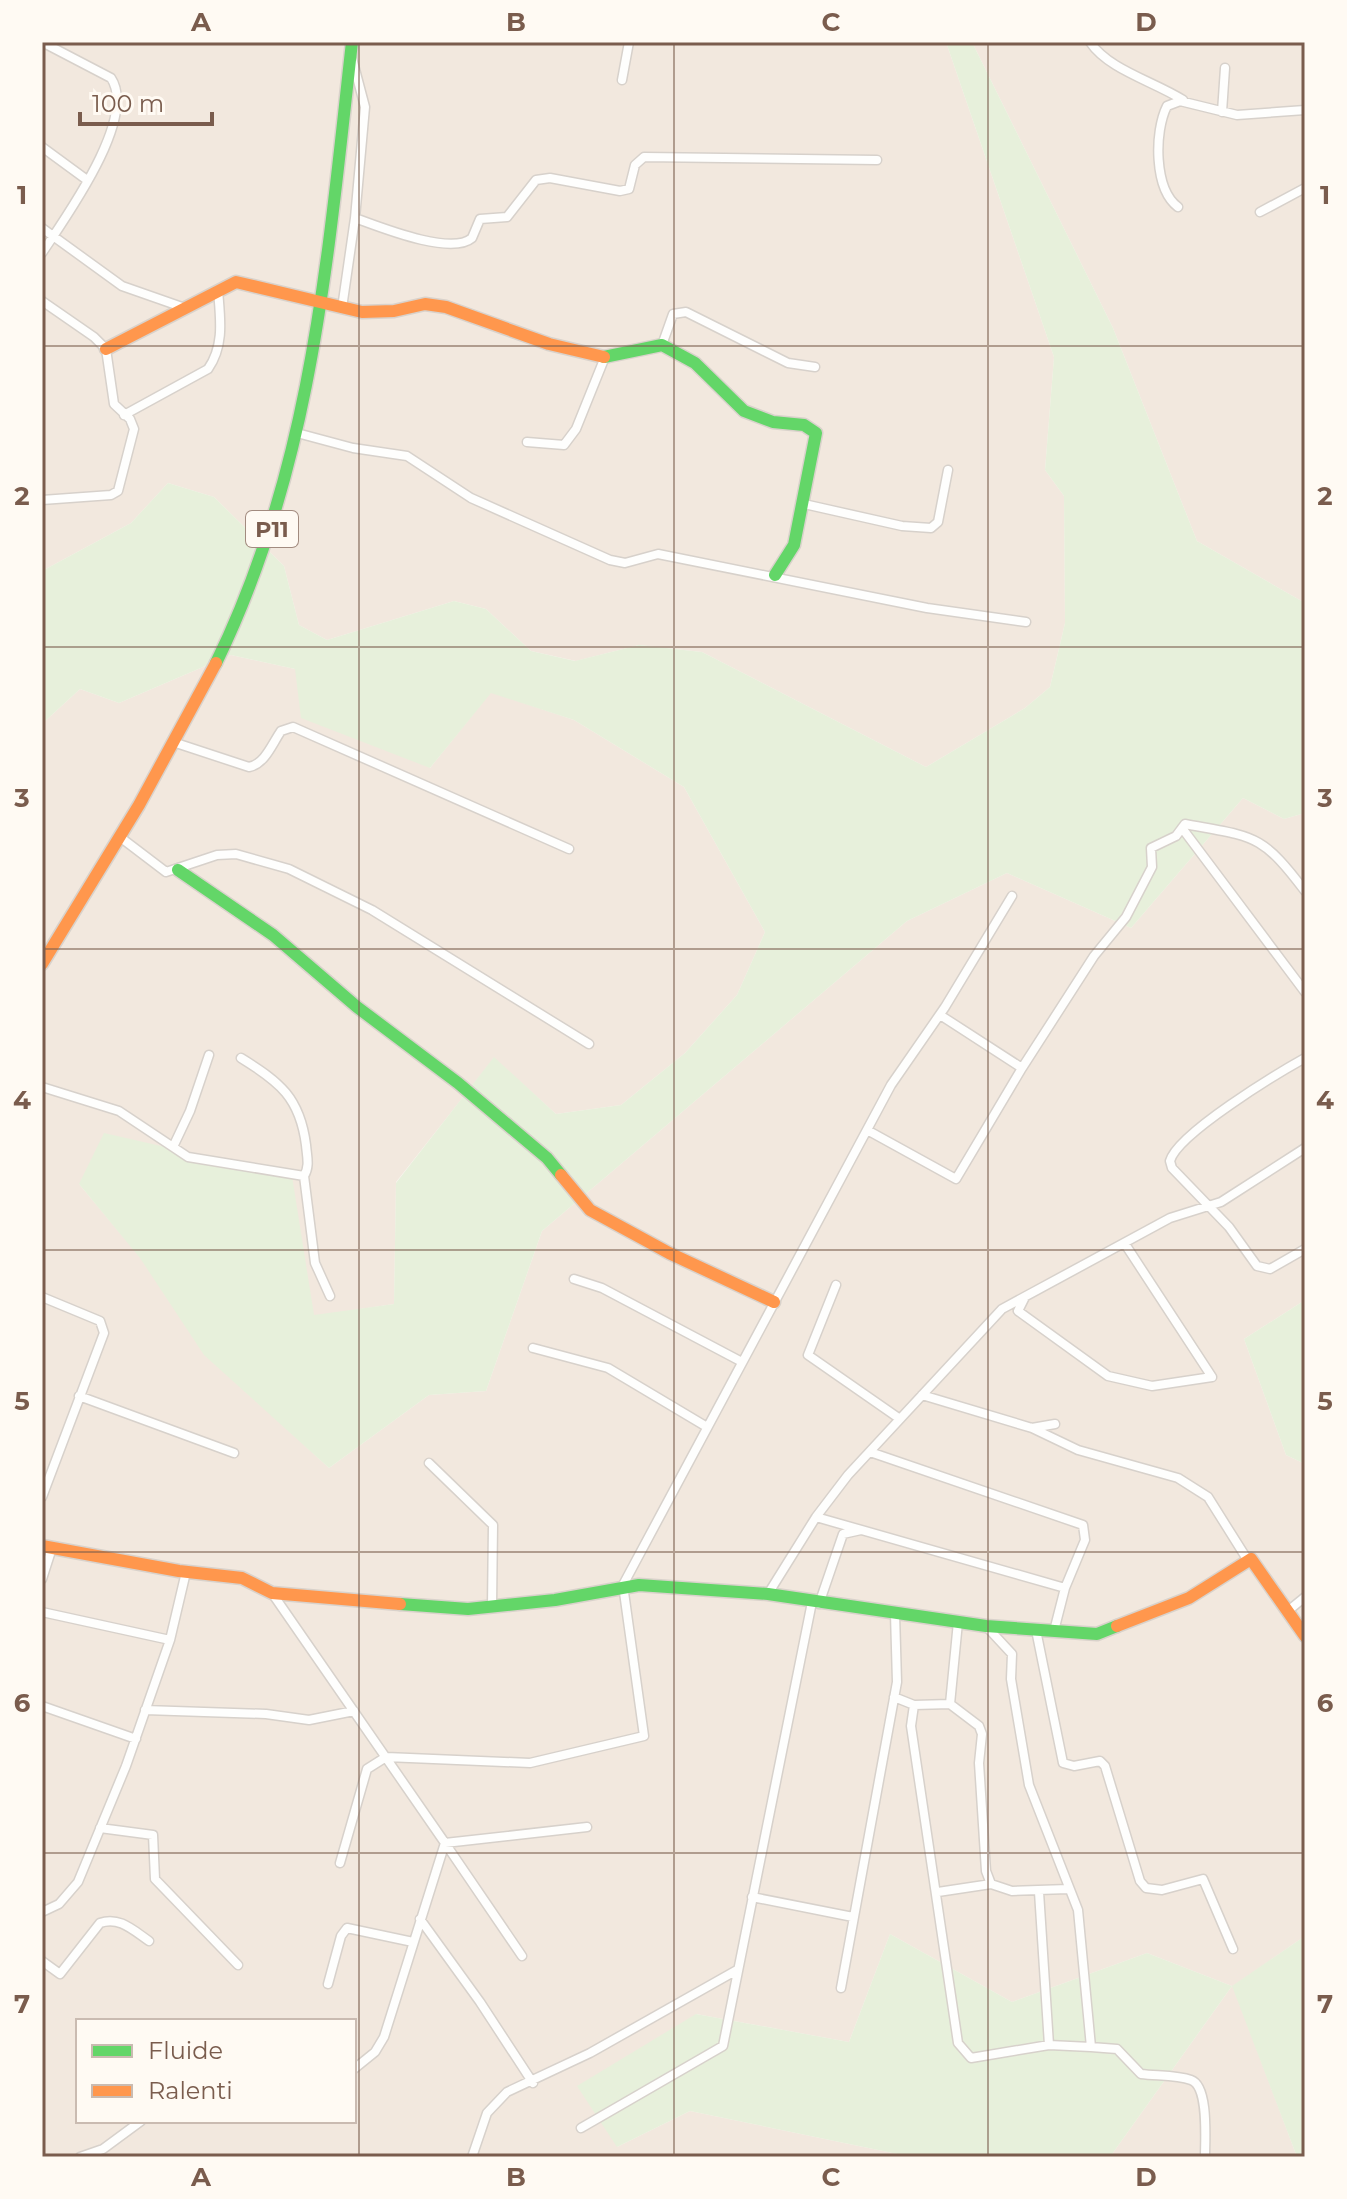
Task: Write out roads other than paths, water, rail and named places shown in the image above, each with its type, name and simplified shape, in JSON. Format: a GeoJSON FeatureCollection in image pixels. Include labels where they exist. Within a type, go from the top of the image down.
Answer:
{"type":"FeatureCollection","features":[{"type":"Feature","properties":{"kind":"street"},"geometry":{"type":"LineString","coordinates":[[42,42],[111,78],[117,86],[109,134],[87,180],[42,253]]}},
{"type":"Feature","properties":{"kind":"street"},"geometry":{"type":"LineString","coordinates":[[622,80],[629,42]]}},
{"type":"Feature","properties":{"kind":"street"},"geometry":{"type":"LineString","coordinates":[[1090,42],[1109,63],[1155,83],[1192,106]]}},
{"type":"Feature","properties":{"kind":"street"},"geometry":{"type":"LineString","coordinates":[[342,308],[355,218],[365,107],[351,48]]}},
{"type":"Feature","properties":{"kind":"street","name":"P11"},"geometry":{"type":"LineString","coordinates":[[42,964],[176,743],[217,664],[273,525],[297,433],[320,304],[351,48]]}},
{"type":"Feature","properties":{"kind":"street"},"geometry":{"type":"LineString","coordinates":[[1222,112],[1225,68]]}},
{"type":"Feature","properties":{"kind":"street"},"geometry":{"type":"LineString","coordinates":[[1178,207],[1163,190],[1161,117],[1172,102],[1222,112],[1305,110]]}},
{"type":"Feature","properties":{"kind":"street"},"geometry":{"type":"LineString","coordinates":[[42,147],[87,180]]}},
{"type":"Feature","properties":{"kind":"street"},"geometry":{"type":"LineString","coordinates":[[355,218],[414,239],[463,242],[472,238],[480,219],[507,217],[536,180],[550,178],[620,191],[629,189],[635,165],[644,157],[877,160]]}},
{"type":"Feature","properties":{"kind":"street"},"geometry":{"type":"LineString","coordinates":[[1260,212],[1305,188]]}},
{"type":"Feature","properties":{"kind":"street"},"geometry":{"type":"LineString","coordinates":[[42,228],[122,286],[182,307]]}},
{"type":"Feature","properties":{"kind":"street"},"geometry":{"type":"LineString","coordinates":[[106,349],[182,307],[236,282],[362,312],[394,311],[425,304],[446,307],[549,344],[605,357],[662,345],[695,363],[744,411],[773,422],[813,429],[817,439],[794,545],[775,575]]}},
{"type":"Feature","properties":{"kind":"street"},"geometry":{"type":"LineString","coordinates":[[124,415],[208,369],[219,342],[218,290]]}},
{"type":"Feature","properties":{"kind":"street"},"geometry":{"type":"LineString","coordinates":[[42,301],[106,349],[114,404],[134,429],[118,491],[111,495],[42,500]]}},
{"type":"Feature","properties":{"kind":"street"},"geometry":{"type":"LineString","coordinates":[[662,345],[673,314],[686,312],[788,363],[815,367]]}},
{"type":"Feature","properties":{"kind":"street"},"geometry":{"type":"LineString","coordinates":[[527,442],[564,445],[576,429],[605,357]]}},
{"type":"Feature","properties":{"kind":"street"},"geometry":{"type":"LineString","coordinates":[[297,433],[353,448],[407,456],[471,498],[610,560],[625,563],[652,553],[775,575],[927,608],[1026,622]]}},
{"type":"Feature","properties":{"kind":"street"},"geometry":{"type":"LineString","coordinates":[[804,504],[902,526],[931,528],[938,522],[948,470]]}},
{"type":"Feature","properties":{"kind":"street"},"geometry":{"type":"LineString","coordinates":[[176,743],[249,767],[264,757],[281,731],[293,727],[569,849]]}},
{"type":"Feature","properties":{"kind":"street"},"geometry":{"type":"LineString","coordinates":[[867,1130],[956,1179],[1094,956],[1126,917],[1152,867],[1151,848],[1176,836],[1185,824],[1261,841],[1279,856],[1305,891]]}},
{"type":"Feature","properties":{"kind":"street"},"geometry":{"type":"LineString","coordinates":[[1182,828],[1305,992]]}},
{"type":"Feature","properties":{"kind":"street"},"geometry":{"type":"LineString","coordinates":[[120,837],[159,870],[178,870],[217,855],[236,854],[289,869],[372,910],[589,1044]]}},
{"type":"Feature","properties":{"kind":"street"},"geometry":{"type":"LineString","coordinates":[[178,870],[273,935],[357,1007],[458,1083],[547,1158],[590,1210],[669,1253],[774,1302]]}},
{"type":"Feature","properties":{"kind":"street"},"geometry":{"type":"LineString","coordinates":[[340,1863],[367,1769],[386,1757],[530,1763],[644,1736],[623,1585],[891,1085],[940,1015],[1012,896]]}},
{"type":"Feature","properties":{"kind":"street"},"geometry":{"type":"LineString","coordinates":[[940,1015],[1022,1068]]}},
{"type":"Feature","properties":{"kind":"street"},"geometry":{"type":"LineString","coordinates":[[173,1147],[190,1111],[209,1055]]}},
{"type":"Feature","properties":{"kind":"street"},"geometry":{"type":"LineString","coordinates":[[241,1058],[265,1073],[289,1095],[302,1116],[309,1168],[304,1176],[315,1263],[330,1296]]}},
{"type":"Feature","properties":{"kind":"street"},"geometry":{"type":"LineString","coordinates":[[1305,1058],[1236,1101],[1172,1153],[1172,1168],[1211,1206],[1263,1270],[1305,1249]]}},
{"type":"Feature","properties":{"kind":"street"},"geometry":{"type":"LineString","coordinates":[[42,1087],[119,1111],[188,1157],[304,1176]]}},
{"type":"Feature","properties":{"kind":"street"},"geometry":{"type":"LineString","coordinates":[[768,1594],[816,1517],[870,1452],[1002,1309],[1170,1218],[1211,1206],[1305,1148]]}},
{"type":"Feature","properties":{"kind":"street"},"geometry":{"type":"LineString","coordinates":[[1026,1296],[1018,1311],[1108,1376],[1152,1386],[1212,1377],[1125,1244]]}},
{"type":"Feature","properties":{"kind":"street"},"geometry":{"type":"LineString","coordinates":[[574,1279],[602,1288],[742,1362]]}},
{"type":"Feature","properties":{"kind":"street"},"geometry":{"type":"LineString","coordinates":[[836,1285],[808,1355],[900,1419]]}},
{"type":"Feature","properties":{"kind":"street"},"geometry":{"type":"LineString","coordinates":[[42,1297],[104,1326],[42,1497]]}},
{"type":"Feature","properties":{"kind":"street"},"geometry":{"type":"LineString","coordinates":[[533,1348],[608,1368],[707,1427]]}},
{"type":"Feature","properties":{"kind":"street"},"geometry":{"type":"LineString","coordinates":[[922,1395],[1032,1428],[1078,1450],[1178,1478],[1208,1497],[1247,1559],[1255,1562],[1305,1636]]}},
{"type":"Feature","properties":{"kind":"street"},"geometry":{"type":"LineString","coordinates":[[79,1396],[234,1453]]}},
{"type":"Feature","properties":{"kind":"street"},"geometry":{"type":"LineString","coordinates":[[1032,1428],[1055,1424]]}},
{"type":"Feature","properties":{"kind":"street"},"geometry":{"type":"LineString","coordinates":[[870,1452],[1083,1525],[1085,1540],[1065,1588],[1054,1631]]}},
{"type":"Feature","properties":{"kind":"street"},"geometry":{"type":"LineString","coordinates":[[429,1463],[493,1525],[492,1606]]}},
{"type":"Feature","properties":{"kind":"street"},"geometry":{"type":"LineString","coordinates":[[816,1517],[1065,1588]]}},
{"type":"Feature","properties":{"kind":"street"},"geometry":{"type":"LineString","coordinates":[[581,2128],[723,2046],[815,1603],[843,1534],[862,1530]]}},
{"type":"Feature","properties":{"kind":"street"},"geometry":{"type":"LineString","coordinates":[[42,1579],[47,1547],[248,1580],[272,1593],[468,1609],[555,1600],[623,1585],[768,1594],[986,1626],[1097,1634],[1189,1598],[1247,1559]]}},
{"type":"Feature","properties":{"kind":"street"},"geometry":{"type":"LineString","coordinates":[[42,1912],[68,1897],[100,1828],[136,1739],[170,1640],[186,1572]]}},
{"type":"Feature","properties":{"kind":"street"},"geometry":{"type":"LineString","coordinates":[[272,1593],[522,1956]]}},
{"type":"Feature","properties":{"kind":"street"},"geometry":{"type":"LineString","coordinates":[[1289,1610],[1305,1597]]}},
{"type":"Feature","properties":{"kind":"street"},"geometry":{"type":"LineString","coordinates":[[42,1612],[170,1640]]}},
{"type":"Feature","properties":{"kind":"street"},"geometry":{"type":"LineString","coordinates":[[841,1988],[897,1682],[895,1614]]}},
{"type":"Feature","properties":{"kind":"street"},"geometry":{"type":"LineString","coordinates":[[950,1704],[958,1622]]}},
{"type":"Feature","properties":{"kind":"street"},"geometry":{"type":"LineString","coordinates":[[986,1626],[1012,1654],[1011,1679],[1029,1785],[1080,1921],[1091,2047]]}},
{"type":"Feature","properties":{"kind":"street"},"geometry":{"type":"LineString","coordinates":[[1036,1630],[1063,1763],[1074,1766],[1100,1761],[1105,1766],[1140,1881],[1146,1888],[1162,1890],[1203,1879],[1233,1949]]}},
{"type":"Feature","properties":{"kind":"street"},"geometry":{"type":"LineString","coordinates":[[894,1697],[914,1705],[950,1704],[979,1726],[982,1734],[980,1776],[986,1871],[991,1884]]}},
{"type":"Feature","properties":{"kind":"street"},"geometry":{"type":"LineString","coordinates":[[914,1705],[911,1726],[958,2043],[965,2054],[978,2058],[1049,2045],[1117,2049],[1141,2074],[1194,2080],[1200,2087],[1204,2110],[1205,2157]]}},
{"type":"Feature","properties":{"kind":"street"},"geometry":{"type":"LineString","coordinates":[[42,1706],[136,1739]]}},
{"type":"Feature","properties":{"kind":"street"},"geometry":{"type":"LineString","coordinates":[[145,1710],[266,1714],[309,1720],[354,1711]]}},
{"type":"Feature","properties":{"kind":"street"},"geometry":{"type":"LineString","coordinates":[[445,1843],[587,1827]]}},
{"type":"Feature","properties":{"kind":"street"},"geometry":{"type":"LineString","coordinates":[[100,1828],[153,1835],[155,1879],[238,1965]]}},
{"type":"Feature","properties":{"kind":"street"},"geometry":{"type":"LineString","coordinates":[[356,2067],[375,2052],[384,2037],[445,1843]]}},
{"type":"Feature","properties":{"kind":"street"},"geometry":{"type":"LineString","coordinates":[[938,1892],[991,1884],[1001,1889],[1039,1892],[1068,1889]]}},
{"type":"Feature","properties":{"kind":"street"},"geometry":{"type":"LineString","coordinates":[[1039,1892],[1049,2045]]}},
{"type":"Feature","properties":{"kind":"street"},"geometry":{"type":"LineString","coordinates":[[752,1897],[853,1917]]}},
{"type":"Feature","properties":{"kind":"street"},"geometry":{"type":"LineString","coordinates":[[42,1961],[60,1974],[100,1923],[110,1919],[149,1941]]}},
{"type":"Feature","properties":{"kind":"street"},"geometry":{"type":"LineString","coordinates":[[420,1919],[533,2083]]}},
{"type":"Feature","properties":{"kind":"street"},"geometry":{"type":"LineString","coordinates":[[328,1984],[341,1936],[347,1928],[413,1942]]}},
{"type":"Feature","properties":{"kind":"street"},"geometry":{"type":"LineString","coordinates":[[472,2157],[487,2113],[516,2086],[533,2083],[737,1970]]}},
{"type":"Feature","properties":{"kind":"street"},"geometry":{"type":"LineString","coordinates":[[80,2157],[103,2149],[138,2123]]}}]}
